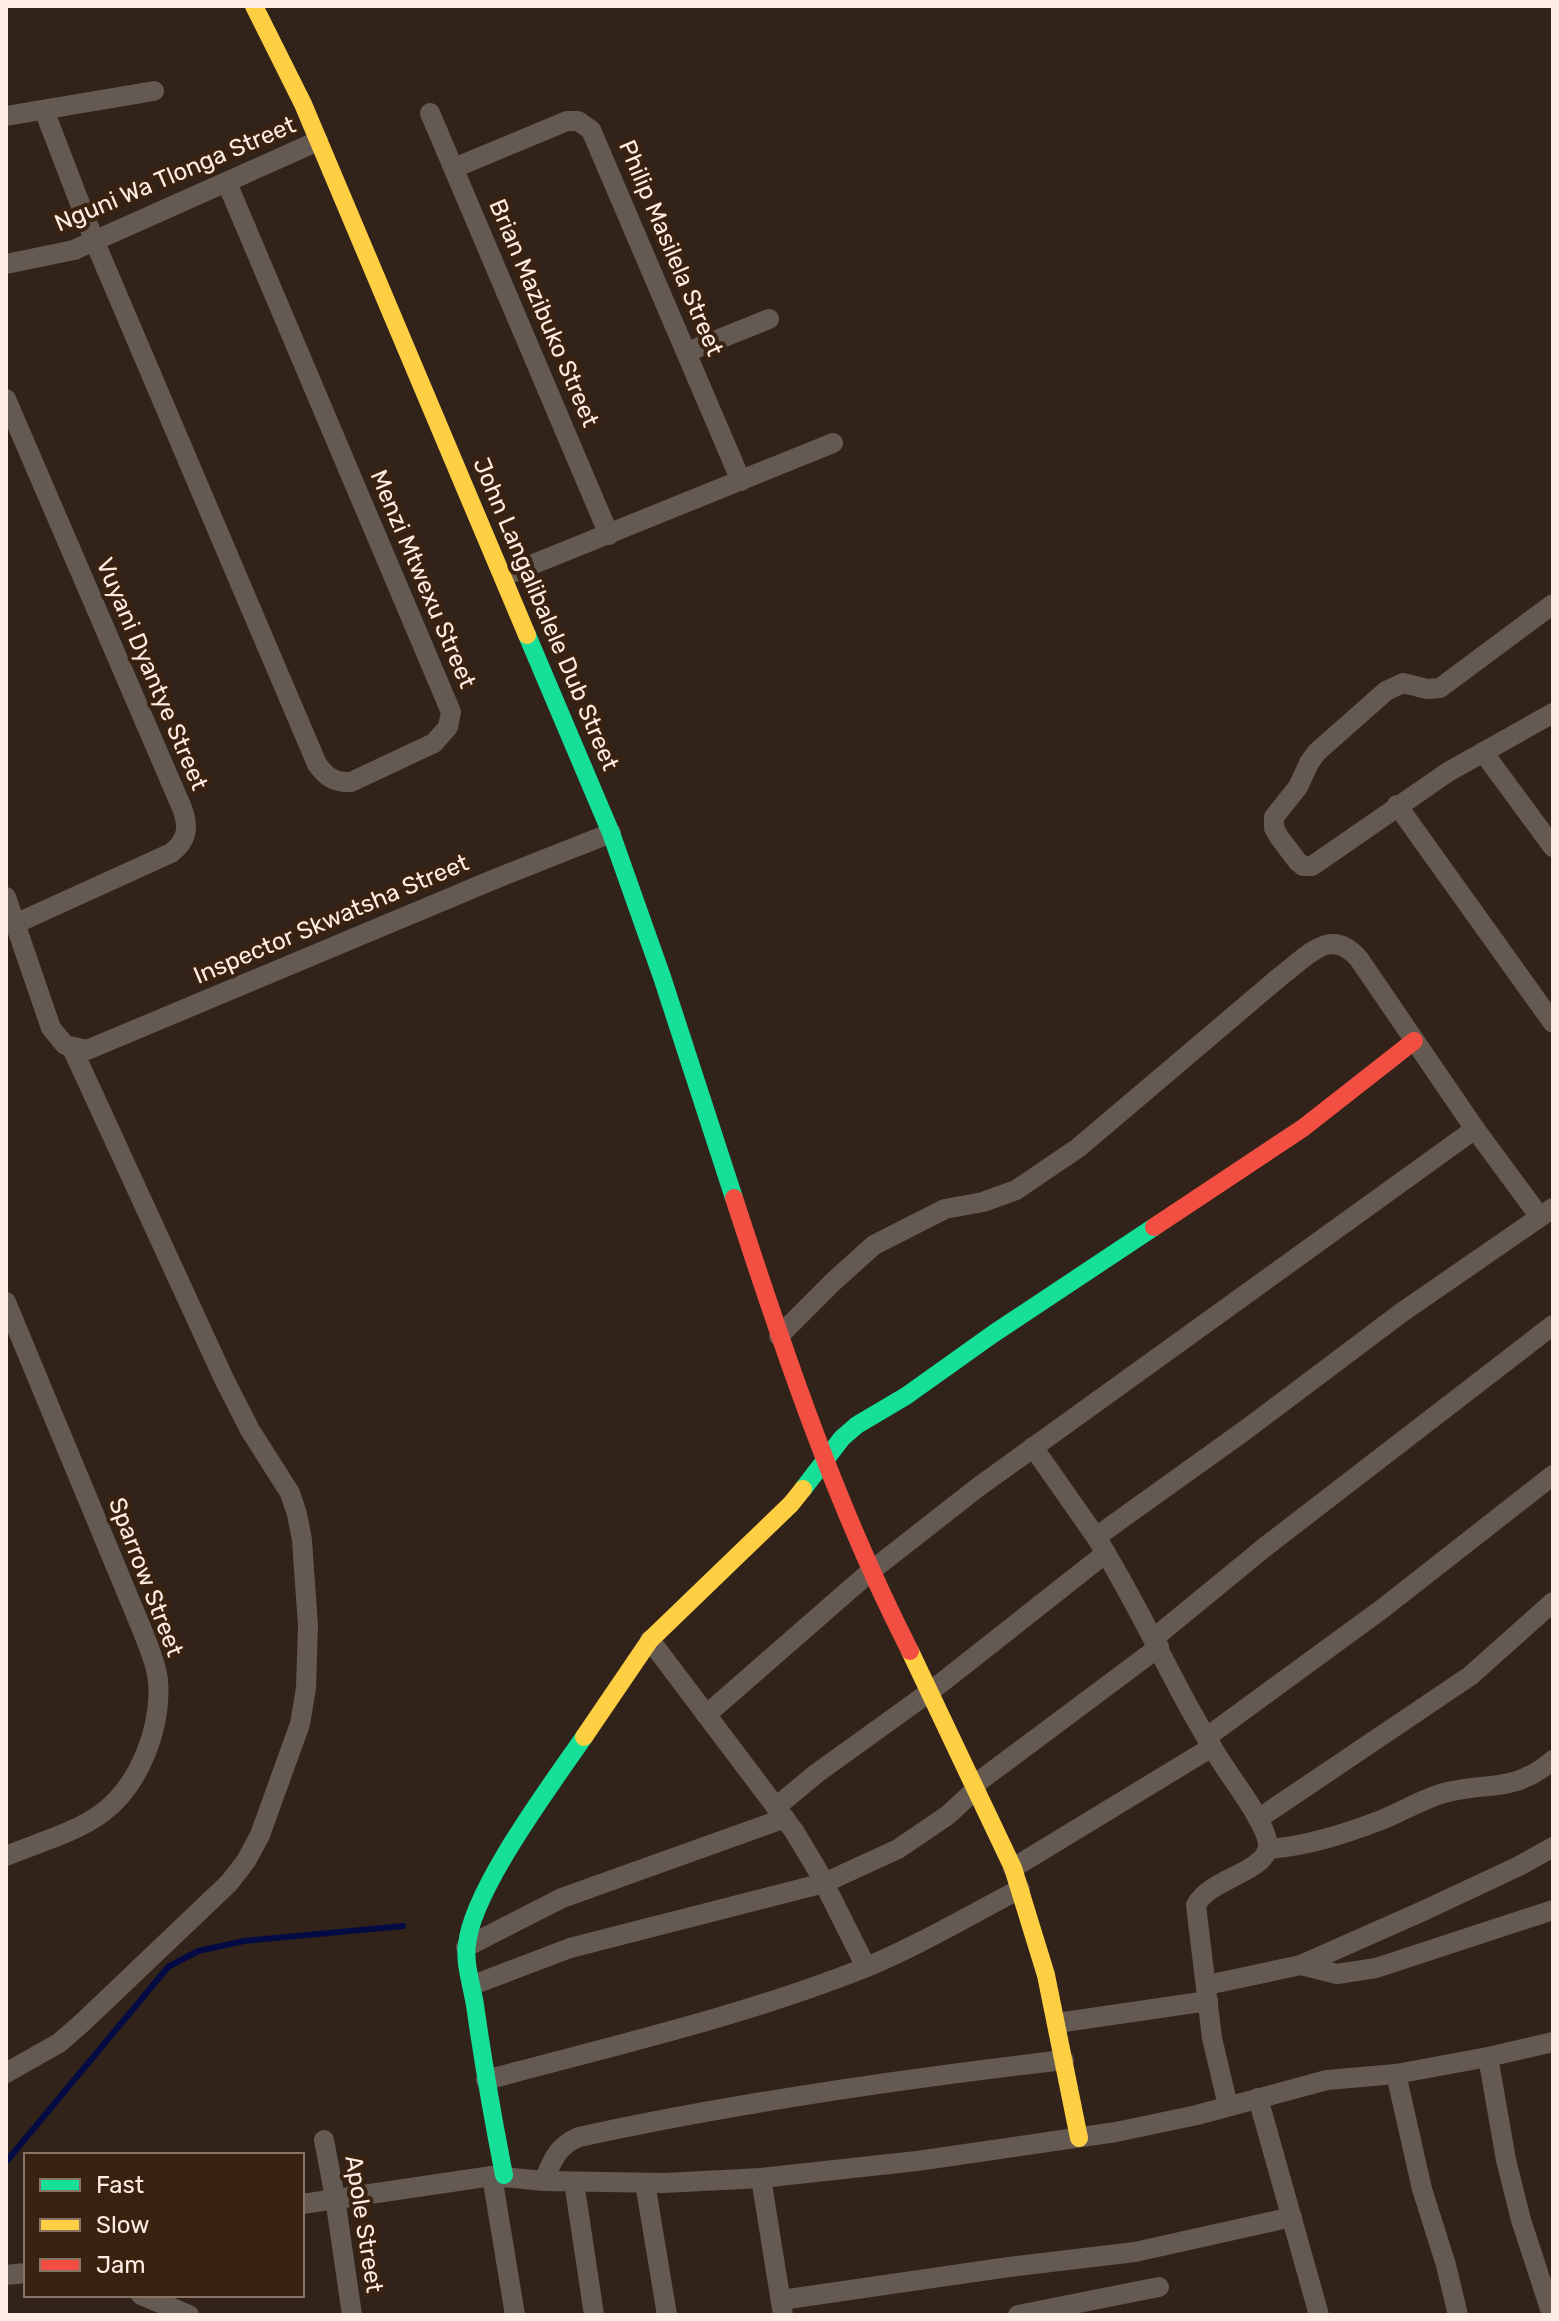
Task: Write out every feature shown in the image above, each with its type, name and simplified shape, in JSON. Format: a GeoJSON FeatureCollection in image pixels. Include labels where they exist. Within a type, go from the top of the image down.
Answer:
{"type":"FeatureCollection","features":[{"type":"Feature","properties":{"kind":"street","name":"John Langalibalele Dub Street"},"geometry":{"type":"LineString","coordinates":[[254,6],[287,70],[318,141],[611,833],[662,977],[779,1336],[824,1458],[871,1571],[1013,1868],[1034,1932],[1057,2023],[1079,2138]]}},
{"type":"Feature","properties":{"kind":"street"},"geometry":{"type":"LineString","coordinates":[[6,116],[154,91]]}},
{"type":"Feature","properties":{"kind":"street"},"geometry":{"type":"LineString","coordinates":[[44,110],[94,240]]}},
{"type":"Feature","properties":{"kind":"street","name":"Brian Mazibuko Street"},"geometry":{"type":"LineString","coordinates":[[430,113],[609,535]]}},
{"type":"Feature","properties":{"kind":"street","name":"Philip Masilela Street"},"geometry":{"type":"LineString","coordinates":[[454,168],[567,121],[585,125],[597,139],[741,481]]}},
{"type":"Feature","properties":{"kind":"street","name":"Nguni Wa Tlonga Street"},"geometry":{"type":"LineString","coordinates":[[6,264],[62,253],[318,141]]}},
{"type":"Feature","properties":{"kind":"street","name":"Menzi Mtwexu Street"},"geometry":{"type":"LineString","coordinates":[[94,240],[317,764],[338,782],[360,779],[434,743],[448,727],[451,712],[227,183]]}},
{"type":"Feature","properties":{"kind":"street"},"geometry":{"type":"LineString","coordinates":[[687,352],[769,319]]}},
{"type":"Feature","properties":{"kind":"street","name":"Vuyani Dyantye Street"},"geometry":{"type":"LineString","coordinates":[[6,399],[182,808],[187,828],[183,842],[171,853],[15,924]]}},
{"type":"Feature","properties":{"kind":"street"},"geometry":{"type":"LineString","coordinates":[[504,576],[833,443]]}},
{"type":"Feature","properties":{"kind":"street"},"geometry":{"type":"LineString","coordinates":[[1553,604],[1440,688],[1427,689],[1403,683],[1386,691],[1317,752],[1298,787],[1276,813],[1273,822],[1284,845],[1298,862],[1308,867],[1397,805],[1553,713]]}},
{"type":"Feature","properties":{"kind":"street"},"geometry":{"type":"LineString","coordinates":[[1483,752],[1553,847]]}},
{"type":"Feature","properties":{"kind":"street"},"geometry":{"type":"LineString","coordinates":[[1397,805],[1553,1023]]}},
{"type":"Feature","properties":{"kind":"street","name":"Inspector Skwatsha Street"},"geometry":{"type":"LineString","coordinates":[[72,1048],[87,1050],[95,1047],[611,833]]}},
{"type":"Feature","properties":{"kind":"street"},"geometry":{"type":"LineString","coordinates":[[6,897],[51,1028],[65,1045],[72,1048],[224,1379],[261,1450],[290,1493],[302,1540],[308,1662],[300,1724],[273,1804],[246,1861],[229,1883],[82,2023],[59,2043],[6,2073]]}},
{"type":"Feature","properties":{"kind":"street"},"geometry":{"type":"LineString","coordinates":[[466,1947],[562,1898],[781,1812],[817,1773],[931,1691],[1101,1545],[1244,1431],[1401,1313],[1546,1213],[1475,1129],[1351,949],[1338,943],[1322,947],[1282,975],[1078,1148],[1016,1190],[983,1202],[945,1209],[874,1245],[779,1336]]}},
{"type":"Feature","properties":{"kind":"street"},"geometry":{"type":"LineString","coordinates":[[515,2315],[466,1947],[471,1924],[523,1828],[650,1640],[791,1504],[812,1479],[824,1458],[857,1425],[906,1396],[993,1334],[1303,1128],[1414,1041]]}},
{"type":"Feature","properties":{"kind":"street"},"geometry":{"type":"LineString","coordinates":[[706,1715],[871,1571],[1033,1447],[1475,1129]]}},
{"type":"Feature","properties":{"kind":"street","name":"Sparrow Street"},"geometry":{"type":"LineString","coordinates":[[6,1302],[143,1632],[154,1662],[158,1706],[151,1737],[140,1763],[126,1789],[112,1804],[88,1822],[6,1856]]}},
{"type":"Feature","properties":{"kind":"street"},"geometry":{"type":"LineString","coordinates":[[473,1985],[570,1948],[824,1883],[898,1849],[948,1815],[975,1787],[1157,1642],[1265,1547],[1553,1325]]}},
{"type":"Feature","properties":{"kind":"street"},"geometry":{"type":"LineString","coordinates":[[1033,1447],[1101,1545],[1157,1642],[1209,1742],[1258,1819],[1268,1849]]}},
{"type":"Feature","properties":{"kind":"street"},"geometry":{"type":"LineString","coordinates":[[1013,1868],[1209,1742],[1553,1475]]}},
{"type":"Feature","properties":{"kind":"street"},"geometry":{"type":"LineString","coordinates":[[1258,1819],[1470,1676],[1553,1602]]}},
{"type":"Feature","properties":{"kind":"street"},"geometry":{"type":"LineString","coordinates":[[650,1640],[781,1812],[824,1883],[866,1967]]}},
{"type":"Feature","properties":{"kind":"street"},"geometry":{"type":"LineString","coordinates":[[1228,2106],[1212,2038],[1196,1905],[1207,1892],[1258,1862],[1268,1849],[1321,1840],[1383,1819],[1443,1793],[1521,1781],[1553,1760]]}},
{"type":"Feature","properties":{"kind":"street"},"geometry":{"type":"LineString","coordinates":[[1057,2023],[1208,1993],[1301,1965],[1437,1905],[1553,1847]]}},
{"type":"Feature","properties":{"kind":"street"},"geometry":{"type":"LineString","coordinates":[[486,2080],[765,2005],[866,1967],[1020,1889]]}},
{"type":"Feature","properties":{"kind":"street"},"geometry":{"type":"LineString","coordinates":[[1301,1965],[1337,1974],[1376,1968],[1553,1910]]}},
{"type":"Feature","properties":{"kind":"street"},"geometry":{"type":"LineString","coordinates":[[304,2204],[498,2176],[544,2181],[645,2183],[761,2178],[917,2161],[1174,2121],[1327,2080],[1396,2074],[1553,2042]]}},
{"type":"Feature","properties":{"kind":"street"},"geometry":{"type":"LineString","coordinates":[[1488,2057],[1517,2205],[1552,2315]]}},
{"type":"Feature","properties":{"kind":"street"},"geometry":{"type":"LineString","coordinates":[[544,2181],[558,2150],[579,2137],[764,2101],[899,2080],[1064,2060]]}},
{"type":"Feature","properties":{"kind":"street"},"geometry":{"type":"LineString","coordinates":[[1396,2074],[1418,2175],[1458,2315]]}},
{"type":"Feature","properties":{"kind":"street"},"geometry":{"type":"LineString","coordinates":[[1258,2098],[1319,2315]]}},
{"type":"Feature","properties":{"kind":"street","name":"Apole Street"},"geometry":{"type":"LineString","coordinates":[[324,2140],[352,2315]]}},
{"type":"Feature","properties":{"kind":"street"},"geometry":{"type":"LineString","coordinates":[[761,2178],[782,2308],[1009,2267],[1135,2252],[1292,2217]]}},
{"type":"Feature","properties":{"kind":"street"},"geometry":{"type":"LineString","coordinates":[[574,2182],[594,2315]]}},
{"type":"Feature","properties":{"kind":"street"},"geometry":{"type":"LineString","coordinates":[[645,2183],[667,2315]]}},
{"type":"Feature","properties":{"kind":"street"},"geometry":{"type":"LineString","coordinates":[[1018,2315],[1159,2287]]}},
{"type":"Feature","properties":{"kind":"street"},"geometry":{"type":"LineString","coordinates":[[146,2297],[189,2315]]}},
{"type":"Feature","properties":{"kind":"waterway"},"geometry":{"type":"LineString","coordinates":[[6,2162],[168,1967],[198,1951],[244,1941],[403,1926]]}},
{"type":"Feature","properties":{"kind":"traffic: fast"},"geometry":{"type":"LineString","coordinates":[[527,635],[611,833],[734,1198]]}},
{"type":"Feature","properties":{"kind":"traffic: fast"},"geometry":{"type":"LineString","coordinates":[[803,1489],[842,1438],[857,1425],[906,1396],[1154,1227]]}},
{"type":"Feature","properties":{"kind":"traffic: fast"},"geometry":{"type":"LineString","coordinates":[[504,2175],[467,1967],[467,1944],[472,1921],[498,1867],[584,1737]]}},
{"type":"Feature","properties":{"kind":"traffic: slow"},"geometry":{"type":"LineString","coordinates":[[254,6],[303,104],[527,635]]}},
{"type":"Feature","properties":{"kind":"traffic: slow"},"geometry":{"type":"LineString","coordinates":[[584,1737],[650,1640],[803,1489]]}},
{"type":"Feature","properties":{"kind":"traffic: slow"},"geometry":{"type":"LineString","coordinates":[[910,1651],[1013,1868],[1046,1975],[1079,2138]]}},
{"type":"Feature","properties":{"kind":"traffic: jam"},"geometry":{"type":"LineString","coordinates":[[1154,1227],[1303,1128],[1414,1041]]}},
{"type":"Feature","properties":{"kind":"traffic: jam"},"geometry":{"type":"LineString","coordinates":[[734,1198],[792,1371],[835,1485],[910,1651]]}}]}
